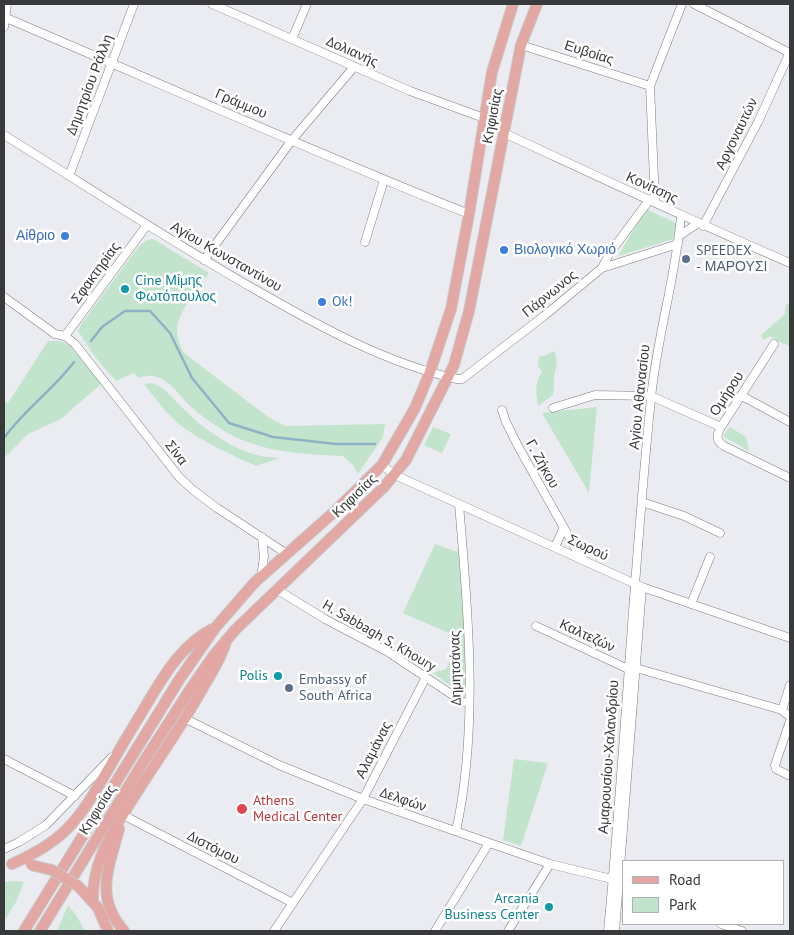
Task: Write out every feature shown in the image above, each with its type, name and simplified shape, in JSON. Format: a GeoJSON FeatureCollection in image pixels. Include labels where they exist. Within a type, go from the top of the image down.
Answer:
{"type":"FeatureCollection","features":[{"type":"Feature","properties":{"kind":"main road","name":"Κηφισίας"},"geometry":{"type":"LineString","coordinates":[[24,931],[179,680],[215,628],[241,596],[382,465],[414,408],[430,372],[451,309],[469,214],[492,72],[512,4]]}},
{"type":"Feature","properties":{"kind":"main road","name":"Κηφισίας"},"geometry":{"type":"LineString","coordinates":[[40,931],[186,696],[226,640],[276,589],[317,552],[395,475],[406,460],[458,353],[469,311],[521,44],[537,4]]}},
{"type":"Feature","properties":{"kind":"main road"},"geometry":{"type":"LineString","coordinates":[[13,864],[41,850],[66,829],[92,797],[178,656],[192,642],[215,628]]}},
{"type":"Feature","properties":{"kind":"main road"},"geometry":{"type":"LineString","coordinates":[[91,899],[99,860],[143,782],[186,719],[220,660],[226,640]]}},
{"type":"Feature","properties":{"kind":"main road"},"geometry":{"type":"LineString","coordinates":[[123,815],[110,860],[106,894],[108,907],[114,919],[124,931]]}},
{"type":"Feature","properties":{"kind":"main road"},"geometry":{"type":"LineString","coordinates":[[13,864],[42,867],[61,874],[78,886],[91,899],[103,917],[108,931]]}},
{"type":"Feature","properties":{"kind":"street"},"geometry":{"type":"LineString","coordinates":[[4,28],[7,4]]}},
{"type":"Feature","properties":{"kind":"street","name":"Δημητρίου Ράλλη"},"geometry":{"type":"LineString","coordinates":[[69,176],[134,4]]}},
{"type":"Feature","properties":{"kind":"street","name":"Δολιανής"},"geometry":{"type":"LineString","coordinates":[[212,4],[410,91],[484,118]]}},
{"type":"Feature","properties":{"kind":"street"},"geometry":{"type":"LineString","coordinates":[[292,40],[307,4]]}},
{"type":"Feature","properties":{"kind":"street"},"geometry":{"type":"LineString","coordinates":[[602,268],[609,254],[652,201],[650,86],[682,4]]}},
{"type":"Feature","properties":{"kind":"street"},"geometry":{"type":"LineString","coordinates":[[694,4],[790,53]]}},
{"type":"Feature","properties":{"kind":"street","name":"Γράμμου"},"geometry":{"type":"LineString","coordinates":[[4,17],[384,180],[469,214]]}},
{"type":"Feature","properties":{"kind":"street","name":"Ευβοίας"},"geometry":{"type":"LineString","coordinates":[[521,44],[650,86]]}},
{"type":"Feature","properties":{"kind":"street","name":"Αργοναυτών"},"geometry":{"type":"LineString","coordinates":[[700,225],[758,122],[790,53]]}},
{"type":"Feature","properties":{"kind":"street"},"geometry":{"type":"LineString","coordinates":[[204,260],[292,140],[354,67]]}},
{"type":"Feature","properties":{"kind":"street","name":"Κονίτσης"},"geometry":{"type":"LineString","coordinates":[[504,132],[700,225],[790,263]]}},
{"type":"Feature","properties":{"kind":"street","name":"Αγίου Κωνσταντίνου"},"geometry":{"type":"LineString","coordinates":[[4,135],[204,260],[322,327],[410,366],[448,377]]}},
{"type":"Feature","properties":{"kind":"street"},"geometry":{"type":"LineString","coordinates":[[365,242],[384,180]]}},
{"type":"Feature","properties":{"kind":"street","name":"Αγίου Αθανασίου"},"geometry":{"type":"LineString","coordinates":[[632,582],[642,502],[651,396],[661,326],[681,215]]}},
{"type":"Feature","properties":{"kind":"street","name":"Σφακτηρίας"},"geometry":{"type":"LineString","coordinates":[[65,336],[147,225]]}},
{"type":"Feature","properties":{"kind":"street","name":"Πάρνωνος"},"geometry":{"type":"LineString","coordinates":[[448,377],[459,379],[468,375],[602,268],[678,240],[700,225]]}},
{"type":"Feature","properties":{"kind":"street"},"geometry":{"type":"LineString","coordinates":[[4,297],[55,334],[65,336]]}},
{"type":"Feature","properties":{"kind":"street","name":"Σίνα"},"geometry":{"type":"LineString","coordinates":[[65,336],[74,344],[179,478],[217,508],[287,554]]}},
{"type":"Feature","properties":{"kind":"street","name":"Ομήρου"},"geometry":{"type":"LineString","coordinates":[[774,344],[717,434],[720,443],[790,478]]}},
{"type":"Feature","properties":{"kind":"street"},"geometry":{"type":"LineString","coordinates":[[553,408],[595,395],[651,396],[721,427]]}},
{"type":"Feature","properties":{"kind":"street"},"geometry":{"type":"LineString","coordinates":[[742,396],[790,422]]}},
{"type":"Feature","properties":{"kind":"street","name":"Γ. Ζήκου"},"geometry":{"type":"LineString","coordinates":[[502,410],[519,448],[581,558]]}},
{"type":"Feature","properties":{"kind":"street","name":"Σωρού"},"geometry":{"type":"LineString","coordinates":[[382,465],[395,475],[642,587],[790,638]]}},
{"type":"Feature","properties":{"kind":"street"},"geometry":{"type":"LineString","coordinates":[[642,502],[684,516],[720,533]]}},
{"type":"Feature","properties":{"kind":"street","name":"Δημητσάνας"},"geometry":{"type":"LineString","coordinates":[[456,832],[465,788],[469,703],[467,608],[459,504]]}},
{"type":"Feature","properties":{"kind":"street"},"geometry":{"type":"LineString","coordinates":[[555,547],[563,529]]}},
{"type":"Feature","properties":{"kind":"street"},"geometry":{"type":"LineString","coordinates":[[261,577],[264,557],[262,537]]}},
{"type":"Feature","properties":{"kind":"street"},"geometry":{"type":"LineString","coordinates":[[691,604],[710,558]]}},
{"type":"Feature","properties":{"kind":"street","name":"Αμαρουσίου-Χαλανδρίου"},"geometry":{"type":"LineString","coordinates":[[632,582],[632,668]]}},
{"type":"Feature","properties":{"kind":"street","name":"Αμαρουσίου-Χαλανδρίου"},"geometry":{"type":"LineString","coordinates":[[616,931],[632,668],[642,587]]}},
{"type":"Feature","properties":{"kind":"street","name":"H. Sabbagh S. Khoury"},"geometry":{"type":"LineString","coordinates":[[276,589],[325,619],[388,652],[463,702],[469,703]]}},
{"type":"Feature","properties":{"kind":"street","name":"Καλτεζών"},"geometry":{"type":"LineString","coordinates":[[536,626],[632,668],[782,710]]}},
{"type":"Feature","properties":{"kind":"street","name":"Αλαμάνας"},"geometry":{"type":"LineString","coordinates":[[274,931],[363,799],[426,677]]}},
{"type":"Feature","properties":{"kind":"street"},"geometry":{"type":"LineString","coordinates":[[790,685],[782,710],[790,716]]}},
{"type":"Feature","properties":{"kind":"street","name":"Δελφών"},"geometry":{"type":"LineString","coordinates":[[186,719],[279,765],[363,799],[618,886]]}},
{"type":"Feature","properties":{"kind":"street"},"geometry":{"type":"LineString","coordinates":[[790,721],[775,765],[776,769],[790,776]]}},
{"type":"Feature","properties":{"kind":"street"},"geometry":{"type":"LineString","coordinates":[[4,849],[20,842],[46,825],[119,750]]}},
{"type":"Feature","properties":{"kind":"street"},"geometry":{"type":"LineString","coordinates":[[4,759],[74,796]]}},
{"type":"Feature","properties":{"kind":"street","name":"Διστόμου"},"geometry":{"type":"LineString","coordinates":[[123,815],[293,903]]}},
{"type":"Feature","properties":{"kind":"street"},"geometry":{"type":"LineString","coordinates":[[434,931],[489,843]]}},
{"type":"Feature","properties":{"kind":"street"},"geometry":{"type":"LineString","coordinates":[[508,931],[550,864]]}},
{"type":"Feature","properties":{"kind":"street","name":"Αμαρουσίου-Χαλανδρίου"},"geometry":{"type":"LineString","coordinates":[[608,931],[618,886]]}},
{"type":"Feature","properties":{"kind":"street"},"geometry":{"type":"LineString","coordinates":[[724,925],[742,931]]}},
{"type":"Feature","properties":{"kind":"green space"},"geometry":{"type":"Polygon","coordinates":[[[646,209],[676,223],[674,239],[618,256],[646,209]]]}},
{"type":"Feature","properties":{"kind":"green space"},"geometry":{"type":"Polygon","coordinates":[[[153,239],[209,273],[180,316],[177,327],[184,353],[268,417],[285,426],[385,424],[383,437],[358,474],[353,465],[343,456],[276,450],[245,441],[230,434],[201,415],[164,380],[152,376],[139,378],[134,373],[116,381],[95,357],[78,331],[139,246],[147,240],[153,239]]]}},
{"type":"Feature","properties":{"kind":"green space"},"geometry":{"type":"Polygon","coordinates":[[[790,303],[790,346],[770,336],[763,340],[761,335],[785,314],[786,305],[790,303]]]}},
{"type":"Feature","properties":{"kind":"green space"},"geometry":{"type":"Polygon","coordinates":[[[48,341],[61,341],[70,346],[89,369],[103,382],[61,419],[28,434],[4,458],[4,402],[8,403],[48,341]]]}},
{"type":"Feature","properties":{"kind":"green space"},"geometry":{"type":"Polygon","coordinates":[[[554,351],[557,361],[553,395],[538,406],[536,392],[539,376],[542,372],[538,366],[538,360],[540,356],[554,351]]]}},
{"type":"Feature","properties":{"kind":"green space"},"geometry":{"type":"Polygon","coordinates":[[[151,383],[161,387],[199,423],[224,441],[254,454],[280,458],[256,466],[201,439],[178,424],[167,413],[144,384],[151,383]]]}},
{"type":"Feature","properties":{"kind":"green space"},"geometry":{"type":"Polygon","coordinates":[[[597,407],[589,493],[542,413],[597,407]]]}},
{"type":"Feature","properties":{"kind":"green space"},"geometry":{"type":"Polygon","coordinates":[[[433,427],[451,434],[442,453],[424,445],[433,427]]]}},
{"type":"Feature","properties":{"kind":"green space"},"geometry":{"type":"Polygon","coordinates":[[[730,427],[746,437],[749,451],[723,436],[730,427]]]}},
{"type":"Feature","properties":{"kind":"green space"},"geometry":{"type":"Polygon","coordinates":[[[435,544],[461,553],[467,681],[460,688],[451,686],[433,673],[446,669],[460,638],[403,613],[435,544]]]}},
{"type":"Feature","properties":{"kind":"green space"},"geometry":{"type":"Polygon","coordinates":[[[514,759],[548,763],[521,846],[503,840],[514,759]]]}},
{"type":"Feature","properties":{"kind":"green space"},"geometry":{"type":"Polygon","coordinates":[[[4,882],[24,882],[16,902],[5,920],[4,882]]]}},
{"type":"Feature","properties":{"kind":"green space"},"geometry":{"type":"Polygon","coordinates":[[[68,905],[76,915],[85,931],[57,931],[68,905]]]}},
{"type":"Feature","properties":{"kind":"waterway"},"geometry":{"type":"LineString","coordinates":[[91,341],[102,327],[125,311],[150,311],[170,333],[192,378],[229,423],[273,437],[336,444],[375,444]]}},
{"type":"Feature","properties":{"kind":"waterway"},"geometry":{"type":"LineString","coordinates":[[4,438],[20,418],[57,382],[74,362]]}},
{"type":"Feature","properties":{"kind":"place","name":"Αίθριο"},"geometry":{"type":"Point","coordinates":[65,236]}},
{"type":"Feature","properties":{"kind":"place","name":"Βιολογικό Χωριό"},"geometry":{"type":"Point","coordinates":[504,250]}},
{"type":"Feature","properties":{"kind":"place","name":"SPEEDEX - ΜΑΡΟΥΣΙ"},"geometry":{"type":"Point","coordinates":[686,259]}},
{"type":"Feature","properties":{"kind":"place","name":"Cine Μίμης Φωτόπουλος"},"geometry":{"type":"Point","coordinates":[125,289]}},
{"type":"Feature","properties":{"kind":"place","name":"Ok!"},"geometry":{"type":"Point","coordinates":[322,302]}},
{"type":"Feature","properties":{"kind":"place","name":"Polis"},"geometry":{"type":"Point","coordinates":[278,676]}},
{"type":"Feature","properties":{"kind":"place","name":"Embassy of South Africa"},"geometry":{"type":"Point","coordinates":[289,688]}},
{"type":"Feature","properties":{"kind":"place","name":"Athens Medical Center"},"geometry":{"type":"Point","coordinates":[242,809]}},
{"type":"Feature","properties":{"kind":"place","name":"Arcania Business Center"},"geometry":{"type":"Point","coordinates":[549,907]}}]}
